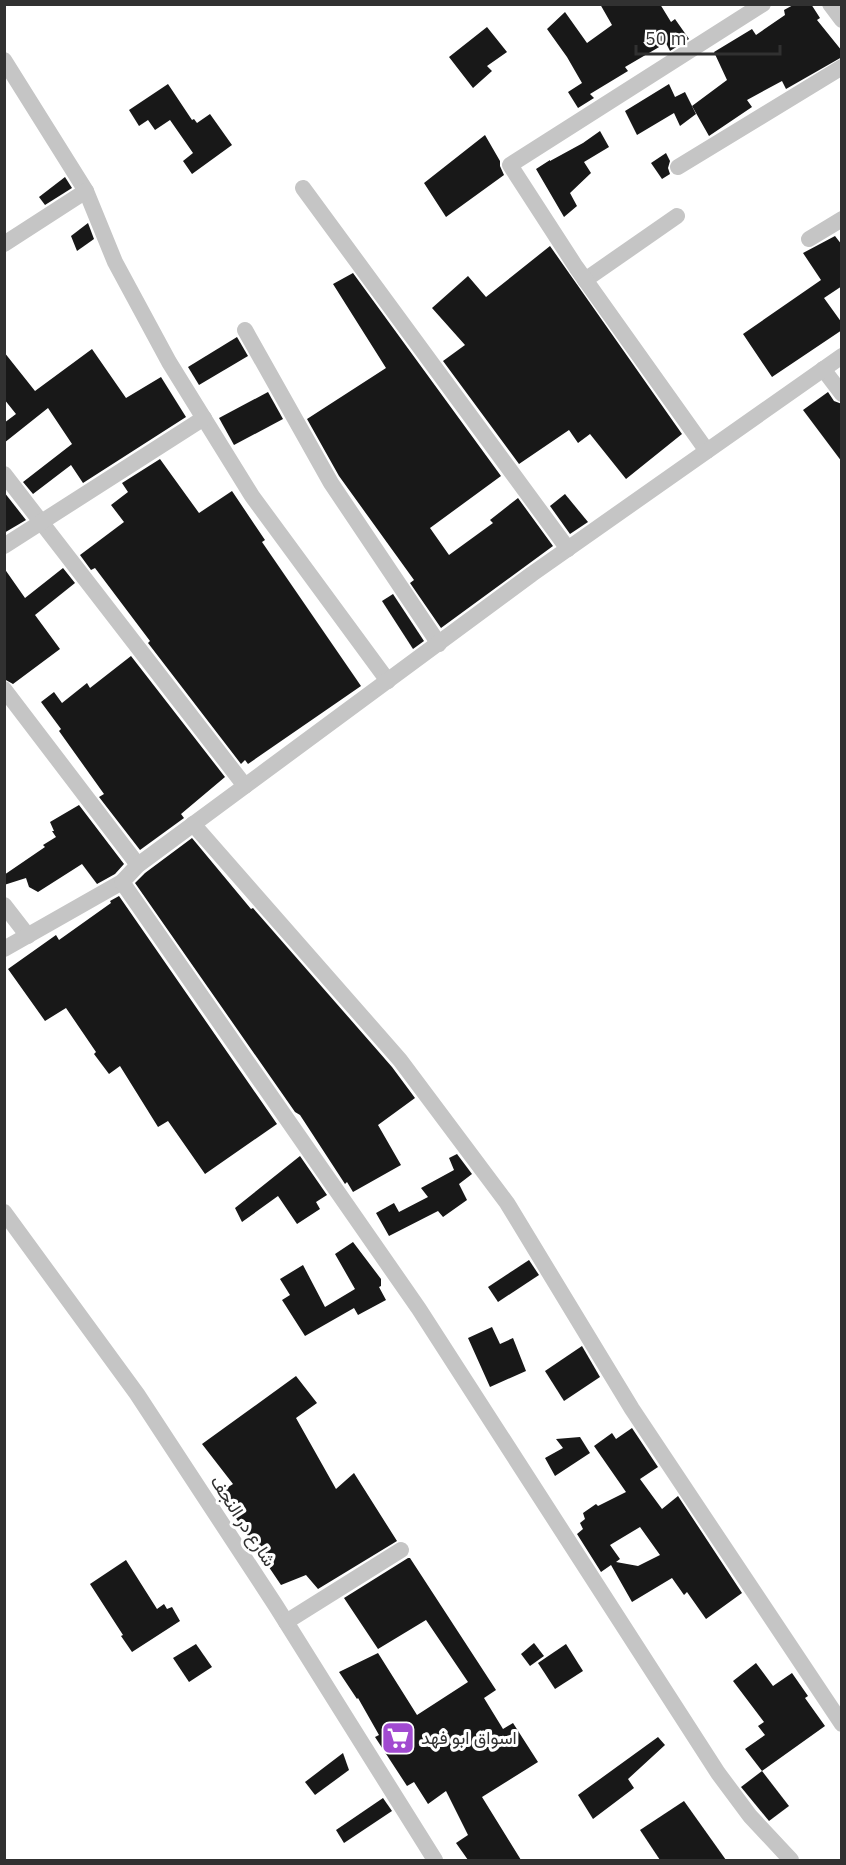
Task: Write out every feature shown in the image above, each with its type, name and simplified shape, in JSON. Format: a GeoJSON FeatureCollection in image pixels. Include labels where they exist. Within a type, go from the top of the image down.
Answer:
{"type":"FeatureCollection","features":[{"type":"Feature","properties":{"kind":"street"},"geometry":{"type":"LineString","coordinates":[[707,451],[585,280],[510,165],[764,4]]}},
{"type":"Feature","properties":{"kind":"street"},"geometry":{"type":"LineString","coordinates":[[830,4],[842,20]]}},
{"type":"Feature","properties":{"kind":"street"},"geometry":{"type":"LineString","coordinates":[[4,60],[86,190],[115,262],[169,362],[252,496],[388,681]]}},
{"type":"Feature","properties":{"kind":"street"},"geometry":{"type":"LineString","coordinates":[[678,166],[842,67]]}},
{"type":"Feature","properties":{"kind":"street"},"geometry":{"type":"LineString","coordinates":[[303,188],[568,549]]}},
{"type":"Feature","properties":{"kind":"street"},"geometry":{"type":"LineString","coordinates":[[4,244],[86,190]]}},
{"type":"Feature","properties":{"kind":"street"},"geometry":{"type":"LineString","coordinates":[[585,280],[677,216]]}},
{"type":"Feature","properties":{"kind":"street"},"geometry":{"type":"LineString","coordinates":[[809,239],[842,219]]}},
{"type":"Feature","properties":{"kind":"street"},"geometry":{"type":"LineString","coordinates":[[245,330],[331,483],[439,644]]}},
{"type":"Feature","properties":{"kind":"street"},"geometry":{"type":"LineString","coordinates":[[4,949],[122,882],[138,865],[568,549],[842,356]]}},
{"type":"Feature","properties":{"kind":"street"},"geometry":{"type":"LineString","coordinates":[[823,369],[842,394]]}},
{"type":"Feature","properties":{"kind":"street"},"geometry":{"type":"LineString","coordinates":[[4,546],[204,418]]}},
{"type":"Feature","properties":{"kind":"street"},"geometry":{"type":"LineString","coordinates":[[4,474],[245,786]]}},
{"type":"Feature","properties":{"kind":"street"},"geometry":{"type":"LineString","coordinates":[[4,689],[138,865]]}},
{"type":"Feature","properties":{"kind":"street"},"geometry":{"type":"LineString","coordinates":[[194,824],[400,1059],[507,1203],[632,1409],[842,1724]]}},
{"type":"Feature","properties":{"kind":"street"},"geometry":{"type":"LineString","coordinates":[[122,882],[419,1309],[718,1773],[750,1816],[791,1860]]}},
{"type":"Feature","properties":{"kind":"street"},"geometry":{"type":"LineString","coordinates":[[4,904],[28,936]]}},
{"type":"Feature","properties":{"kind":"street","name":"شارع در النجف"},"geometry":{"type":"LineString","coordinates":[[4,1212],[137,1394],[286,1623],[435,1860]]}},
{"type":"Feature","properties":{"kind":"street"},"geometry":{"type":"LineString","coordinates":[[286,1623],[401,1550]]}},
{"type":"Feature","properties":{"kind":"building"},"geometry":{"type":"Polygon","coordinates":[[[600,4],[660,4],[671,22],[675,19],[689,39],[670,51],[666,43],[625,67],[628,71],[590,94],[594,98],[578,108],[568,92],[582,83],[547,29],[565,12],[587,43],[612,25],[600,4]]]}},
{"type":"Feature","properties":{"kind":"building"},"geometry":{"type":"Polygon","coordinates":[[[795,4],[811,4],[820,18],[817,20],[842,51],[842,57],[786,89],[782,81],[747,100],[752,107],[709,136],[692,106],[727,80],[714,52],[752,29],[756,35],[785,15],[784,10],[795,4]]]}},
{"type":"Feature","properties":{"kind":"building"},"geometry":{"type":"Polygon","coordinates":[[[487,27],[507,52],[487,66],[492,71],[473,88],[449,57],[487,27]]]}},
{"type":"Feature","properties":{"kind":"building"},"geometry":{"type":"Polygon","coordinates":[[[168,84],[192,120],[194,119],[197,123],[210,114],[232,145],[192,174],[183,161],[193,153],[170,120],[155,130],[148,120],[139,126],[129,110],[168,84]]]}},
{"type":"Feature","properties":{"kind":"building"},"geometry":{"type":"Polygon","coordinates":[[[669,84],[675,97],[685,92],[696,114],[680,126],[674,113],[637,135],[625,111],[669,84]]]}},
{"type":"Feature","properties":{"kind":"building"},"geometry":{"type":"Polygon","coordinates":[[[600,131],[609,147],[584,162],[591,173],[570,193],[577,206],[564,217],[536,169],[600,131]]]}},
{"type":"Feature","properties":{"kind":"building"},"geometry":{"type":"Polygon","coordinates":[[[485,135],[500,161],[504,175],[446,217],[424,183],[485,135]]]}},
{"type":"Feature","properties":{"kind":"building"},"geometry":{"type":"Polygon","coordinates":[[[666,153],[670,161],[668,168],[670,174],[662,179],[651,163],[666,153]]]}},
{"type":"Feature","properties":{"kind":"building"},"geometry":{"type":"Polygon","coordinates":[[[65,177],[72,188],[45,205],[39,197],[65,177]]]}},
{"type":"Feature","properties":{"kind":"building"},"geometry":{"type":"Polygon","coordinates":[[[88,223],[94,239],[77,251],[71,236],[88,223]]]}},
{"type":"Feature","properties":{"kind":"building"},"geometry":{"type":"Polygon","coordinates":[[[835,236],[842,245],[842,286],[824,298],[842,323],[842,330],[772,377],[743,334],[821,280],[803,253],[835,236]]]}},
{"type":"Feature","properties":{"kind":"building"},"geometry":{"type":"Polygon","coordinates":[[[550,246],[682,434],[626,479],[590,434],[578,443],[569,430],[519,464],[443,361],[465,345],[432,308],[468,276],[486,297],[550,246]]]}},
{"type":"Feature","properties":{"kind":"building"},"geometry":{"type":"Polygon","coordinates":[[[353,273],[501,476],[430,528],[449,555],[493,523],[490,520],[518,498],[553,546],[441,628],[410,583],[414,580],[339,476],[307,419],[386,368],[333,284],[353,273]]]}},
{"type":"Feature","properties":{"kind":"building"},"geometry":{"type":"Polygon","coordinates":[[[237,337],[248,356],[199,385],[188,367],[237,337]]]}},
{"type":"Feature","properties":{"kind":"building"},"geometry":{"type":"Polygon","coordinates":[[[92,349],[126,398],[161,377],[186,417],[83,483],[71,465],[33,494],[23,482],[72,444],[48,408],[4,443],[4,423],[16,414],[4,399],[4,352],[35,391],[92,349]]]}},
{"type":"Feature","properties":{"kind":"building"},"geometry":{"type":"Polygon","coordinates":[[[268,392],[283,419],[234,445],[219,418],[268,392]]]}},
{"type":"Feature","properties":{"kind":"building"},"geometry":{"type":"Polygon","coordinates":[[[828,392],[834,401],[842,404],[842,462],[803,410],[828,392]]]}},
{"type":"Feature","properties":{"kind":"building"},"geometry":{"type":"Polygon","coordinates":[[[160,459],[199,513],[232,491],[265,540],[262,542],[361,686],[248,764],[245,760],[241,764],[148,643],[150,641],[95,568],[91,570],[80,555],[124,522],[111,505],[128,492],[122,483],[160,459]]]}},
{"type":"Feature","properties":{"kind":"building"},"geometry":{"type":"Polygon","coordinates":[[[4,492],[26,520],[4,533],[4,492]]]}},
{"type":"Feature","properties":{"kind":"building"},"geometry":{"type":"Polygon","coordinates":[[[565,494],[588,522],[570,534],[550,506],[565,494]]]}},
{"type":"Feature","properties":{"kind":"building"},"geometry":{"type":"Polygon","coordinates":[[[4,568],[25,598],[63,568],[75,583],[35,615],[60,649],[13,684],[4,679],[4,568]]]}},
{"type":"Feature","properties":{"kind":"building"},"geometry":{"type":"Polygon","coordinates":[[[393,594],[424,641],[413,649],[382,601],[393,594]]]}},
{"type":"Feature","properties":{"kind":"building"},"geometry":{"type":"Polygon","coordinates":[[[131,656],[225,777],[181,814],[184,818],[140,850],[99,797],[104,794],[41,702],[54,692],[62,703],[87,683],[90,688],[131,656]]]}},
{"type":"Feature","properties":{"kind":"building"},"geometry":{"type":"Polygon","coordinates":[[[79,805],[124,864],[115,874],[97,884],[82,864],[38,892],[29,887],[26,878],[4,885],[4,875],[56,837],[50,822],[79,805]]]}},
{"type":"Feature","properties":{"kind":"building"},"geometry":{"type":"Polygon","coordinates":[[[192,838],[251,909],[253,908],[392,1067],[415,1098],[378,1125],[401,1165],[353,1192],[347,1182],[345,1184],[300,1115],[295,1112],[135,883],[192,838]]]}},
{"type":"Feature","properties":{"kind":"building"},"geometry":{"type":"Polygon","coordinates":[[[119,896],[277,1124],[205,1174],[168,1121],[158,1127],[120,1066],[109,1074],[66,1008],[45,1021],[8,969],[56,935],[59,940],[119,896]]]}},
{"type":"Feature","properties":{"kind":"building"},"geometry":{"type":"Polygon","coordinates":[[[457,1154],[472,1174],[459,1184],[467,1200],[443,1217],[438,1211],[389,1236],[376,1213],[394,1203],[399,1212],[428,1197],[421,1188],[454,1170],[449,1158],[457,1154]]]}},
{"type":"Feature","properties":{"kind":"building"},"geometry":{"type":"Polygon","coordinates":[[[300,1156],[327,1195],[316,1202],[320,1209],[297,1224],[278,1196],[242,1222],[235,1208],[300,1156]]]}},
{"type":"Feature","properties":{"kind":"building"},"geometry":{"type":"Polygon","coordinates":[[[353,1242],[381,1279],[379,1287],[386,1300],[358,1315],[354,1308],[305,1336],[282,1300],[290,1295],[280,1279],[303,1265],[325,1307],[355,1289],[335,1254],[353,1242]]]}},
{"type":"Feature","properties":{"kind":"building"},"geometry":{"type":"Polygon","coordinates":[[[529,1260],[539,1275],[498,1302],[488,1287],[529,1260]]]}},
{"type":"Feature","properties":{"kind":"building"},"geometry":{"type":"Polygon","coordinates":[[[492,1327],[500,1344],[513,1338],[526,1371],[490,1387],[468,1338],[492,1327]]]}},
{"type":"Feature","properties":{"kind":"building"},"geometry":{"type":"Polygon","coordinates":[[[582,1346],[600,1377],[564,1401],[545,1371],[582,1346]]]}},
{"type":"Feature","properties":{"kind":"building"},"geometry":{"type":"Polygon","coordinates":[[[296,1376],[317,1403],[296,1418],[336,1489],[354,1473],[397,1541],[318,1589],[306,1575],[281,1585],[219,1493],[233,1484],[202,1444],[296,1376]]]}},
{"type":"Feature","properties":{"kind":"building"},"geometry":{"type":"Polygon","coordinates":[[[632,1428],[658,1467],[640,1479],[662,1509],[678,1496],[742,1593],[706,1619],[687,1592],[684,1595],[672,1578],[632,1602],[611,1565],[601,1572],[577,1534],[583,1529],[580,1523],[585,1519],[583,1513],[596,1504],[598,1506],[626,1492],[594,1446],[612,1433],[616,1439],[632,1428]],[[640,1527],[610,1545],[620,1559],[616,1562],[638,1566],[660,1555],[640,1527]]]}},
{"type":"Feature","properties":{"kind":"building"},"geometry":{"type":"Polygon","coordinates":[[[580,1437],[590,1453],[555,1476],[545,1458],[563,1448],[556,1439],[580,1437]]]}},
{"type":"Feature","properties":{"kind":"building"},"geometry":{"type":"Polygon","coordinates":[[[408,1558],[496,1690],[484,1698],[503,1729],[513,1723],[538,1762],[482,1797],[521,1860],[468,1860],[456,1843],[468,1835],[446,1791],[428,1804],[414,1782],[407,1786],[375,1737],[379,1735],[358,1698],[339,1672],[378,1653],[417,1715],[468,1682],[426,1620],[378,1649],[344,1598],[408,1558]]]}},
{"type":"Feature","properties":{"kind":"building"},"geometry":{"type":"Polygon","coordinates":[[[126,1560],[157,1609],[164,1604],[167,1609],[172,1607],[180,1621],[132,1652],[90,1584],[126,1560]]]}},
{"type":"Feature","properties":{"kind":"building"},"geometry":{"type":"Polygon","coordinates":[[[534,1643],[544,1656],[530,1666],[521,1654],[534,1643]]]}},
{"type":"Feature","properties":{"kind":"building"},"geometry":{"type":"Polygon","coordinates":[[[196,1644],[212,1667],[189,1682],[173,1658],[196,1644]]]}},
{"type":"Feature","properties":{"kind":"building"},"geometry":{"type":"Polygon","coordinates":[[[566,1644],[583,1671],[555,1689],[538,1663],[566,1644]]]}},
{"type":"Feature","properties":{"kind":"building"},"geometry":{"type":"Polygon","coordinates":[[[756,1663],[773,1686],[792,1673],[808,1696],[805,1698],[825,1726],[762,1771],[745,1749],[765,1735],[758,1726],[764,1722],[733,1681],[756,1663]]]}},
{"type":"Feature","properties":{"kind":"building"},"geometry":{"type":"Polygon","coordinates":[[[658,1737],[665,1745],[628,1779],[634,1788],[593,1819],[578,1795],[658,1737]]]}},
{"type":"Feature","properties":{"kind":"building"},"geometry":{"type":"Polygon","coordinates":[[[343,1753],[349,1770],[315,1795],[305,1782],[343,1753]]]}},
{"type":"Feature","properties":{"kind":"building"},"geometry":{"type":"Polygon","coordinates":[[[762,1771],[789,1806],[769,1821],[741,1787],[762,1771]]]}},
{"type":"Feature","properties":{"kind":"building"},"geometry":{"type":"Polygon","coordinates":[[[383,1798],[392,1811],[344,1843],[336,1830],[383,1798]]]}},
{"type":"Feature","properties":{"kind":"building"},"geometry":{"type":"Polygon","coordinates":[[[684,1801],[726,1860],[660,1860],[640,1830],[684,1801]]]}},
{"type":"Feature","properties":{"kind":"place","name":"اسواق ابو فهد"},"geometry":{"type":"Point","coordinates":[398,1738]}}]}
